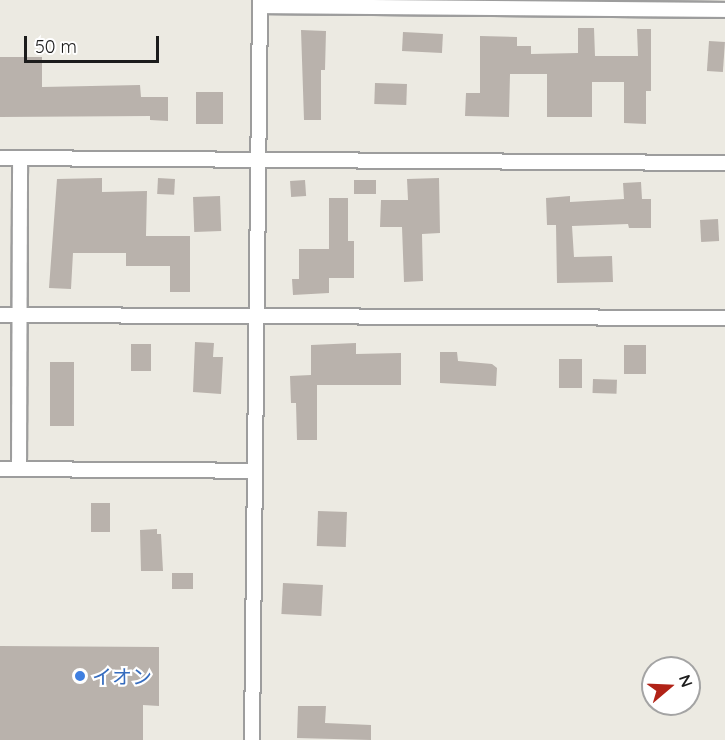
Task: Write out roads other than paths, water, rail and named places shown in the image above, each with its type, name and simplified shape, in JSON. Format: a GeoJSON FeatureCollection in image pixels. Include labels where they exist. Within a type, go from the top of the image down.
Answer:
{"type":"FeatureCollection","features":[{"type":"Feature","properties":{"kind":"street"},"geometry":{"type":"LineString","coordinates":[[252,740],[260,3],[725,10]]}},
{"type":"Feature","properties":{"kind":"street"},"geometry":{"type":"LineString","coordinates":[[0,158],[257,162],[725,163]]}},
{"type":"Feature","properties":{"kind":"street"},"geometry":{"type":"LineString","coordinates":[[19,469],[22,316],[20,158]]}},
{"type":"Feature","properties":{"kind":"street"},"geometry":{"type":"LineString","coordinates":[[0,315],[725,318]]}},
{"type":"Feature","properties":{"kind":"street"},"geometry":{"type":"LineString","coordinates":[[0,469],[255,471]]}},
{"type":"Feature","properties":{"kind":"place","name":"イオン"},"geometry":{"type":"Point","coordinates":[80,676]}}]}
